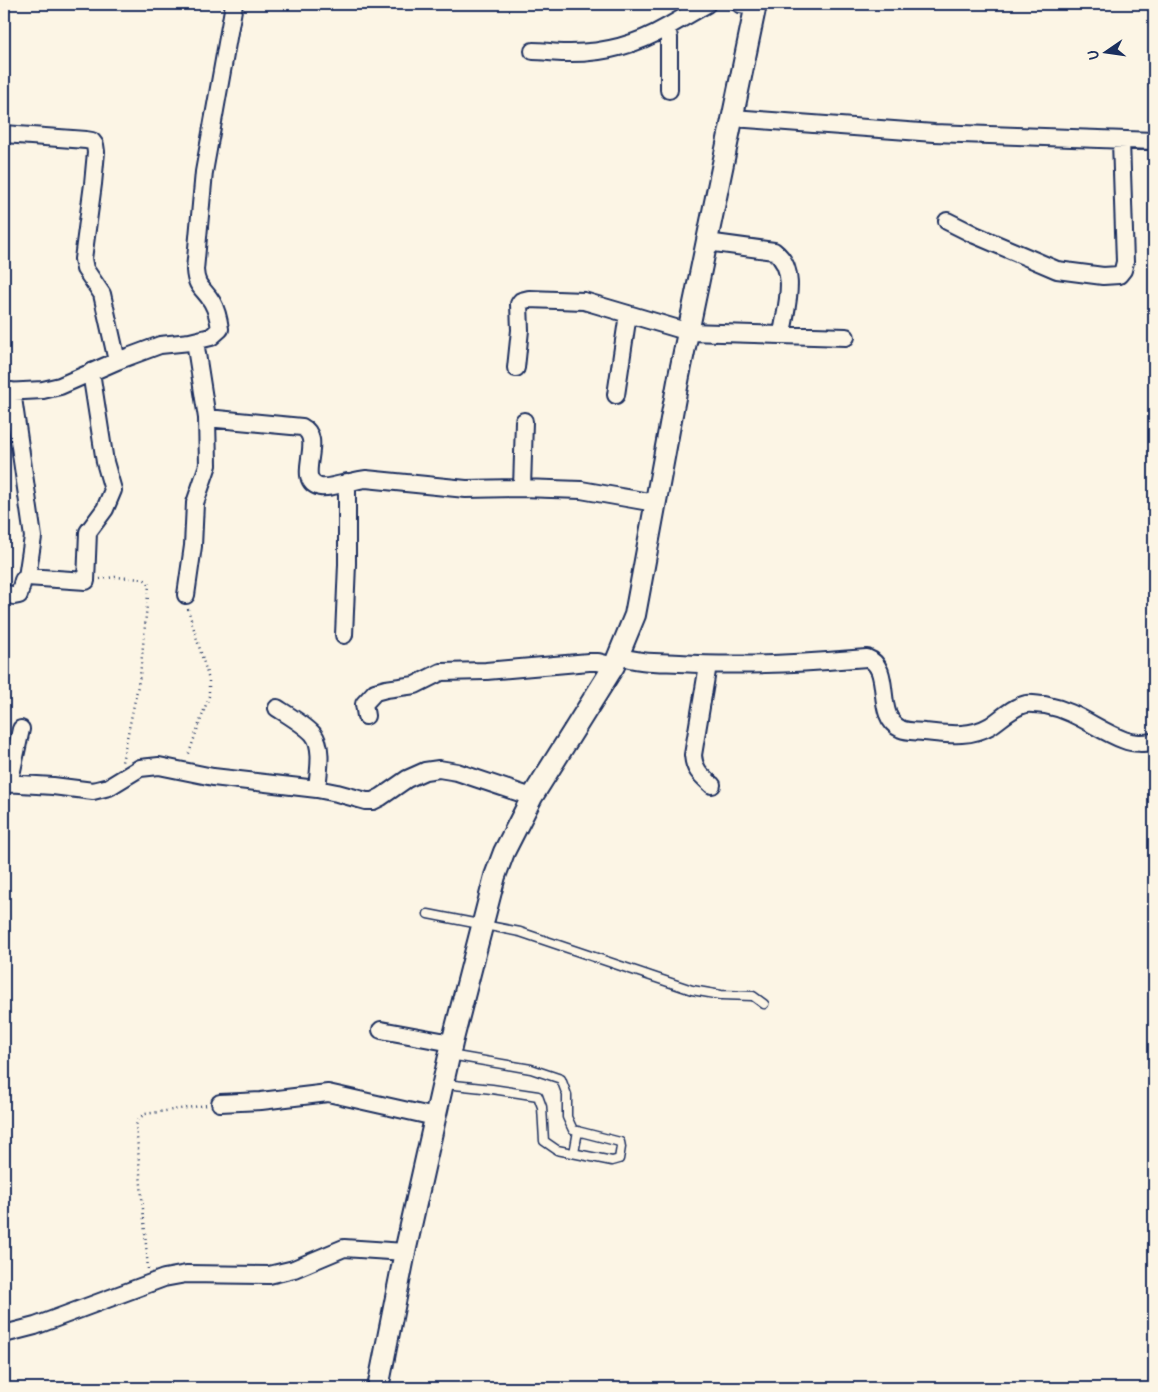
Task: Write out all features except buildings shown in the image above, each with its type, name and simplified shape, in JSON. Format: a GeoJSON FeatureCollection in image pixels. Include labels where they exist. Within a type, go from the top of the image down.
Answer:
{"type":"FeatureCollection","features":[{"type":"Feature","properties":{"kind":"street"},"geometry":{"type":"LineString","coordinates":[[4,593],[14,596],[19,595],[23,580],[27,576],[34,537],[8,392],[50,388],[117,360],[160,345],[195,341],[210,337],[220,329],[212,301],[198,286],[195,279],[195,270],[204,172],[234,4]]}},
{"type":"Feature","properties":{"kind":"street"},"geometry":{"type":"LineString","coordinates":[[533,51],[564,53],[599,51],[625,46],[649,38],[707,4]]}},
{"type":"Feature","properties":{"kind":"street"},"geometry":{"type":"LineString","coordinates":[[378,1388],[405,1252],[435,1117],[495,876],[504,852],[532,797],[616,661],[635,614],[655,503],[733,118],[751,4]]}},
{"type":"Feature","properties":{"kind":"street"},"geometry":{"type":"LineString","coordinates":[[667,27],[669,38],[669,90]]}},
{"type":"Feature","properties":{"kind":"street"},"geometry":{"type":"LineString","coordinates":[[733,118],[924,132],[1154,141]]}},
{"type":"Feature","properties":{"kind":"street"},"geometry":{"type":"LineString","coordinates":[[4,134],[86,140],[92,141],[95,145],[93,184],[83,259],[85,270],[102,294],[117,360]]}},
{"type":"Feature","properties":{"kind":"street"},"geometry":{"type":"LineString","coordinates":[[947,220],[975,235],[1056,270],[1118,276],[1123,270],[1125,262],[1121,141]]}},
{"type":"Feature","properties":{"kind":"street"},"geometry":{"type":"LineString","coordinates":[[707,242],[774,251],[782,258],[789,272],[789,286],[782,334]]}},
{"type":"Feature","properties":{"kind":"street"},"geometry":{"type":"LineString","coordinates":[[516,368],[520,330],[520,304],[524,300],[573,300],[689,332],[846,337]]}},
{"type":"Feature","properties":{"kind":"street"},"geometry":{"type":"LineString","coordinates":[[616,396],[628,314]]}},
{"type":"Feature","properties":{"kind":"street"},"geometry":{"type":"LineString","coordinates":[[186,595],[194,546],[195,502],[208,465],[207,418],[195,341]]}},
{"type":"Feature","properties":{"kind":"street"},"geometry":{"type":"LineString","coordinates":[[27,576],[86,581],[88,532],[101,515],[113,490],[105,462],[91,372]]}},
{"type":"Feature","properties":{"kind":"street"},"geometry":{"type":"LineString","coordinates":[[207,418],[302,427],[306,429],[312,438],[308,472],[310,479],[319,487],[325,488],[366,479],[466,489],[581,490],[655,503]]}},
{"type":"Feature","properties":{"kind":"street"},"geometry":{"type":"LineString","coordinates":[[522,488],[524,421]]}},
{"type":"Feature","properties":{"kind":"street"},"geometry":{"type":"LineString","coordinates":[[344,635],[347,564],[346,482]]}},
{"type":"Feature","properties":{"kind":"street"},"geometry":{"type":"LineString","coordinates":[[366,716],[364,704],[375,692],[415,685],[441,672],[486,671],[616,661],[708,665],[795,663],[867,658],[872,660],[880,670],[887,714],[892,722],[904,730],[955,735],[967,734],[989,726],[1015,708],[1026,704],[1033,704],[1060,708],[1125,741],[1154,742]]}},
{"type":"Feature","properties":{"kind":"street"},"geometry":{"type":"LineString","coordinates":[[708,665],[693,755],[694,764],[699,773],[712,785]]}},
{"type":"Feature","properties":{"kind":"street"},"geometry":{"type":"LineString","coordinates":[[277,708],[313,734],[317,742],[319,750],[317,790]]}},
{"type":"Feature","properties":{"kind":"street"},"geometry":{"type":"LineString","coordinates":[[21,729],[6,783],[52,786],[93,792],[118,782],[140,768],[159,766],[213,777],[317,790],[366,801],[374,801],[407,779],[425,771],[439,770],[457,772],[532,797]]}},
{"type":"Feature","properties":{"kind":"street"},"geometry":{"type":"LineString","coordinates":[[381,1030],[451,1049]]}},
{"type":"Feature","properties":{"kind":"street"},"geometry":{"type":"LineString","coordinates":[[220,1103],[261,1101],[328,1093],[435,1117]]}},
{"type":"Feature","properties":{"kind":"street"},"geometry":{"type":"LineString","coordinates":[[4,1334],[35,1326],[164,1278],[186,1274],[269,1275],[294,1269],[344,1248],[405,1252]]}},
{"type":"Feature","properties":{"kind":"lane"},"geometry":{"type":"LineString","coordinates":[[428,914],[520,932],[692,990],[721,995],[753,996],[764,1004]]}},
{"type":"Feature","properties":{"kind":"lane"},"geometry":{"type":"LineString","coordinates":[[443,1084],[538,1096],[542,1107],[544,1141],[557,1150],[612,1161],[619,1159],[620,1142],[573,1130],[567,1117],[567,1095],[561,1079],[531,1068],[451,1049]]}},
{"type":"Feature","properties":{"kind":"lane"},"geometry":{"type":"LineString","coordinates":[[574,1153],[578,1131]]}},
{"type":"Feature","properties":{"kind":"path"},"geometry":{"type":"LineString","coordinates":[[86,581],[115,577],[144,579],[149,585],[140,676],[118,782]]}},
{"type":"Feature","properties":{"kind":"path"},"geometry":{"type":"LineString","coordinates":[[183,772],[210,696],[209,680],[189,616],[186,595]]}},
{"type":"Feature","properties":{"kind":"path"},"geometry":{"type":"LineString","coordinates":[[149,1283],[136,1125],[139,1118],[145,1114],[220,1103]]}}]}
